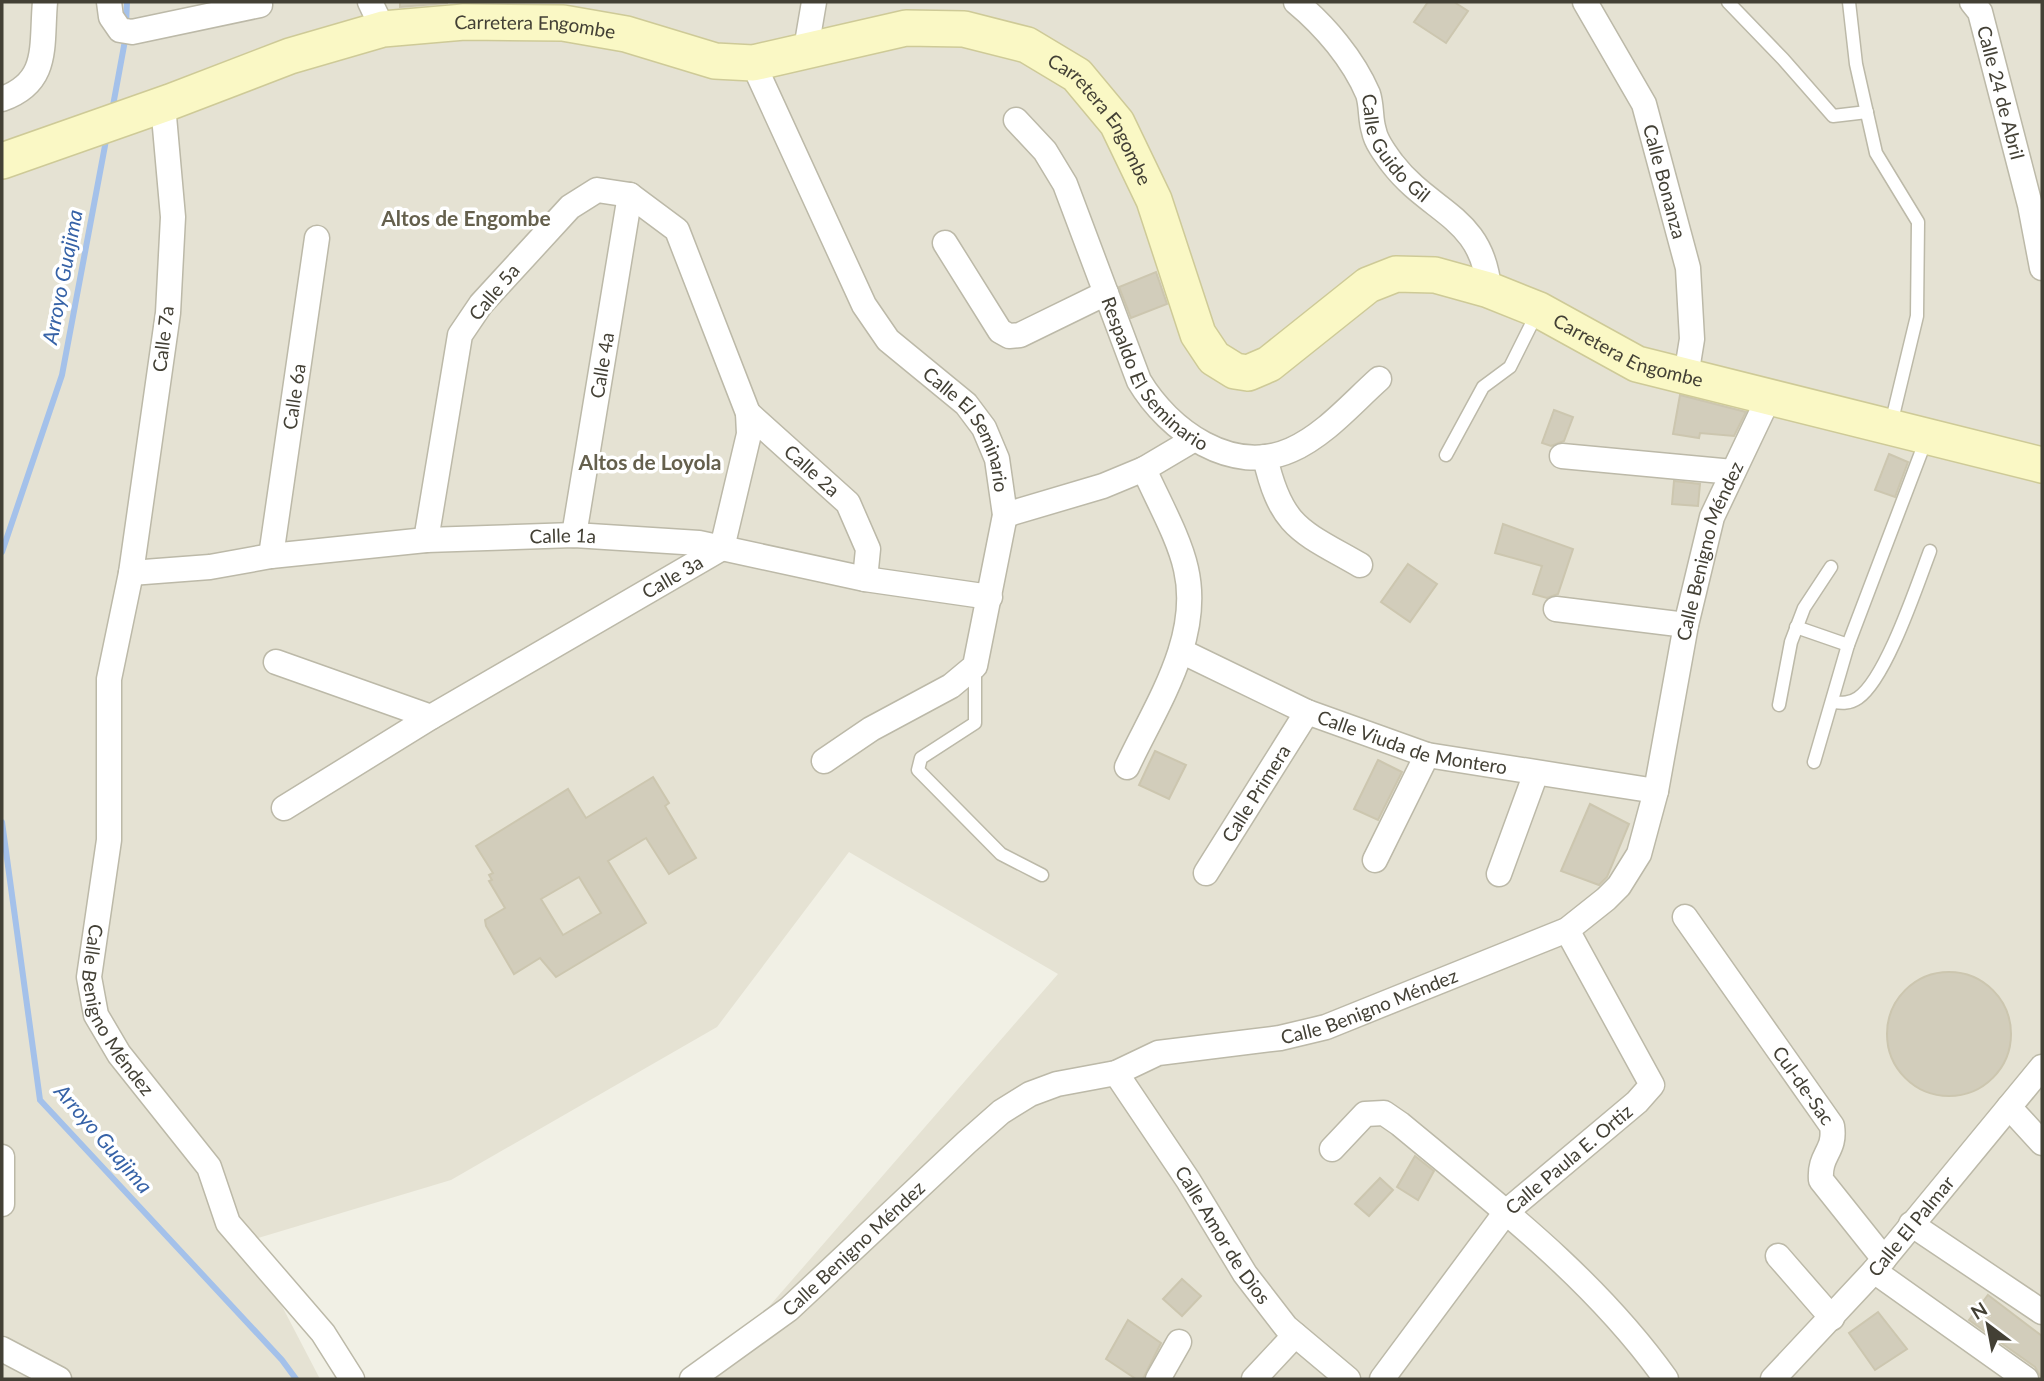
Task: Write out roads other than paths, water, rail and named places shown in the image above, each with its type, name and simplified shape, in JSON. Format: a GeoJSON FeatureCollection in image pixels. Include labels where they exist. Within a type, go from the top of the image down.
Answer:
{"type":"FeatureCollection","features":[{"type":"Feature","properties":{"kind":"street"},"geometry":{"type":"LineString","coordinates":[[2,99],[26,88],[38,69],[44,2]]}},
{"type":"Feature","properties":{"kind":"street"},"geometry":{"type":"LineString","coordinates":[[109,2],[111,17],[126,31],[260,5]]}},
{"type":"Feature","properties":{"kind":"street"},"geometry":{"type":"LineString","coordinates":[[806,49],[814,2]]}},
{"type":"Feature","properties":{"kind":"street","name":"Calle Guido Gil"},"geometry":{"type":"LineString","coordinates":[[1296,2],[1346,54],[1369,96],[1374,133],[1391,161],[1406,180],[1463,224],[1469,232],[1487,269],[1489,290]]}},
{"type":"Feature","properties":{"kind":"street","name":"Calle Bonanza"},"geometry":{"type":"LineString","coordinates":[[1585,2],[1644,104],[1688,268],[1692,339],[1686,376]]}},
{"type":"Feature","properties":{"kind":"street","name":"Calle 24 de Abril"},"geometry":{"type":"LineString","coordinates":[[1972,2],[1980,12],[2005,103],[2042,268]]}},
{"type":"Feature","properties":{"kind":"street","name":"Carretera Engombe"},"geometry":{"type":"LineString","coordinates":[[2,161],[290,56],[377,15],[464,22],[563,23],[626,34],[715,61],[753,64],[806,49],[906,28],[964,29],[1027,45],[1077,75],[1116,123],[1154,200],[1198,334],[1214,359],[1235,372],[1248,373],[1269,363],[1368,285],[1396,274],[1435,275],[1489,290],[1539,310],[1637,364],[2042,465]]}},
{"type":"Feature","properties":{"kind":"street","name":"Calle El Seminario"},"geometry":{"type":"LineString","coordinates":[[753,64],[864,305],[888,340],[967,404],[984,428],[998,459],[1005,515],[975,666]]}},
{"type":"Feature","properties":{"kind":"street","name":"Calle 7a"},"geometry":{"type":"LineString","coordinates":[[131,573],[168,313],[173,217],[147,110]]}},
{"type":"Feature","properties":{"kind":"street","name":"Respaldo El Seminario"},"geometry":{"type":"LineString","coordinates":[[1016,120],[1045,151],[1065,184],[1139,381],[1152,402],[1193,440],[1243,457],[1265,457],[1291,450],[1320,432],[1379,379]]}},
{"type":"Feature","properties":{"kind":"street","name":"Calle 5a"},"geometry":{"type":"LineString","coordinates":[[426,540],[460,335],[481,304],[570,207],[597,190],[630,195]]}},
{"type":"Feature","properties":{"kind":"street","name":"Calle 3a"},"geometry":{"type":"LineString","coordinates":[[284,808],[431,717],[722,548],[749,434],[748,413],[677,230],[630,195]]}},
{"type":"Feature","properties":{"kind":"street","name":"Calle 4a"},"geometry":{"type":"LineString","coordinates":[[574,535],[630,195]]}},
{"type":"Feature","properties":{"kind":"street","name":"Calle 6a"},"geometry":{"type":"LineString","coordinates":[[271,556],[317,237]]}},
{"type":"Feature","properties":{"kind":"street"},"geometry":{"type":"LineString","coordinates":[[945,243],[1000,331],[1009,336],[1020,335],[1107,293]]}},
{"type":"Feature","properties":{"kind":"street","name":"Calle Benigno Méndez"},"geometry":{"type":"LineString","coordinates":[[692,1379],[789,1309],[1001,1112],[1030,1094],[1057,1084],[1116,1073],[1169,1050],[1280,1038],[1326,1027],[1567,930],[1606,899],[1630,871],[1639,854],[1656,791],[1686,625],[1712,517],[1769,397]]}},
{"type":"Feature","properties":{"kind":"street","name":"Calle 2a"},"geometry":{"type":"LineString","coordinates":[[748,413],[848,503],[868,549],[865,579]]}},
{"type":"Feature","properties":{"kind":"street"},"geometry":{"type":"LineString","coordinates":[[1005,515],[1103,486],[1144,469],[1193,440]]}},
{"type":"Feature","properties":{"kind":"street"},"geometry":{"type":"LineString","coordinates":[[1562,456],[1733,472]]}},
{"type":"Feature","properties":{"kind":"street"},"geometry":{"type":"LineString","coordinates":[[1265,457],[1273,491],[1286,515],[1298,529],[1360,565]]}},
{"type":"Feature","properties":{"kind":"street"},"geometry":{"type":"LineString","coordinates":[[1128,767],[1181,651],[1191,614],[1186,567],[1144,469]]}},
{"type":"Feature","properties":{"kind":"street","name":"Calle 1a"},"geometry":{"type":"LineString","coordinates":[[131,573],[210,567],[271,556],[426,540],[574,535],[699,543],[865,579],[990,597]]}},
{"type":"Feature","properties":{"kind":"street","name":"Calle Benigno Méndez"},"geometry":{"type":"LineString","coordinates":[[131,573],[110,679],[109,840],[89,977],[96,1015],[119,1055],[209,1167],[228,1223],[323,1333],[352,1379]]}},
{"type":"Feature","properties":{"kind":"street"},"geometry":{"type":"LineString","coordinates":[[1556,609],[1686,625]]}},
{"type":"Feature","properties":{"kind":"street","name":"Calle Viuda de Montero"},"geometry":{"type":"LineString","coordinates":[[1181,651],[1307,712],[1427,755],[1656,791]]}},
{"type":"Feature","properties":{"kind":"street"},"geometry":{"type":"LineString","coordinates":[[276,662],[431,717]]}},
{"type":"Feature","properties":{"kind":"street"},"geometry":{"type":"LineString","coordinates":[[824,761],[871,729],[951,686],[975,666]]}},
{"type":"Feature","properties":{"kind":"street","name":"Calle Primera"},"geometry":{"type":"LineString","coordinates":[[1206,873],[1307,712]]}},
{"type":"Feature","properties":{"kind":"street"},"geometry":{"type":"LineString","coordinates":[[1375,860],[1427,755]]}},
{"type":"Feature","properties":{"kind":"street"},"geometry":{"type":"LineString","coordinates":[[1499,874],[1536,774]]}},
{"type":"Feature","properties":{"kind":"street","name":"Cul-de-Sac"},"geometry":{"type":"LineString","coordinates":[[1685,917],[1832,1126],[1834,1139],[1820,1164],[1821,1180],[1879,1265]]}},
{"type":"Feature","properties":{"kind":"street","name":"Calle Paula E. Ortiz"},"geometry":{"type":"LineString","coordinates":[[1382,1379],[1506,1212],[1637,1102],[1652,1084],[1567,930]]}},
{"type":"Feature","properties":{"kind":"street","name":"Calle El Palmar"},"geometry":{"type":"LineString","coordinates":[[1786,1375],[2042,1067]]}},
{"type":"Feature","properties":{"kind":"street","name":"Calle Amor de Dios"},"geometry":{"type":"LineString","coordinates":[[1116,1073],[1188,1180],[1245,1275],[1295,1335],[1348,1379]]}},
{"type":"Feature","properties":{"kind":"street"},"geometry":{"type":"LineString","coordinates":[[2009,1107],[2042,1143]]}},
{"type":"Feature","properties":{"kind":"street"},"geometry":{"type":"LineString","coordinates":[[1332,1149],[1365,1114],[1374,1111],[1384,1113],[1506,1212],[1601,1298],[1666,1379]]}},
{"type":"Feature","properties":{"kind":"street"},"geometry":{"type":"LineString","coordinates":[[2,1157],[2,1194]]}},
{"type":"Feature","properties":{"kind":"street"},"geometry":{"type":"LineString","coordinates":[[1911,1224],[2042,1312]]}},
{"type":"Feature","properties":{"kind":"street"},"geometry":{"type":"LineString","coordinates":[[1778,1256],[1832,1318]]}},
{"type":"Feature","properties":{"kind":"street"},"geometry":{"type":"LineString","coordinates":[[1879,1265],[2026,1379]]}},
{"type":"Feature","properties":{"kind":"street"},"geometry":{"type":"LineString","coordinates":[[1254,1379],[1295,1335]]}},
{"type":"Feature","properties":{"kind":"street"},"geometry":{"type":"LineString","coordinates":[[1158,1379],[1179,1342]]}},
{"type":"Feature","properties":{"kind":"street"},"geometry":{"type":"LineString","coordinates":[[2,1349],[59,1379]]}},
{"type":"Feature","properties":{"kind":"lane"},"geometry":{"type":"LineString","coordinates":[[1728,2],[1833,116],[1867,112]]}},
{"type":"Feature","properties":{"kind":"lane"},"geometry":{"type":"LineString","coordinates":[[1849,2],[1856,64],[1876,153],[1918,222],[1917,316],[1890,427]]}},
{"type":"Feature","properties":{"kind":"lane"},"geometry":{"type":"LineString","coordinates":[[1446,455],[1483,387],[1510,368],[1539,310]]}},
{"type":"Feature","properties":{"kind":"lane"},"geometry":{"type":"LineString","coordinates":[[1814,762],[1848,645],[1928,437]]}},
{"type":"Feature","properties":{"kind":"lane"},"geometry":{"type":"LineString","coordinates":[[1832,702],[1846,703],[1859,697],[1872,684],[1899,630],[1930,551]]}},
{"type":"Feature","properties":{"kind":"lane"},"geometry":{"type":"LineString","coordinates":[[1779,705],[1796,627],[1804,608],[1831,566]]}},
{"type":"Feature","properties":{"kind":"lane"},"geometry":{"type":"LineString","coordinates":[[1796,627],[1848,645]]}},
{"type":"Feature","properties":{"kind":"lane"},"geometry":{"type":"LineString","coordinates":[[975,666],[975,723],[921,758],[918,770],[1001,854],[1042,875]]}},
{"type":"Feature","properties":{"kind":"waterway","name":"Arroyo Guajima"},"geometry":{"type":"LineString","coordinates":[[126,24],[127,2]]}},
{"type":"Feature","properties":{"kind":"waterway","name":"Arroyo Guajima"},"geometry":{"type":"LineString","coordinates":[[112,111],[126,35]]}},
{"type":"Feature","properties":{"kind":"waterway","name":"Arroyo Guajima"},"geometry":{"type":"LineString","coordinates":[[2,552],[62,375],[107,135]]}},
{"type":"Feature","properties":{"kind":"waterway","name":"Arroyo Guajima"},"geometry":{"type":"LineString","coordinates":[[2,822],[40,1100],[282,1360],[296,1379]]}},
{"type":"Feature","properties":{"kind":"district","name":"Altos de Engombe"},"geometry":{"type":"Point","coordinates":[466,219]}},
{"type":"Feature","properties":{"kind":"district","name":"Altos de Loyola"},"geometry":{"type":"Point","coordinates":[650,463]}}]}
